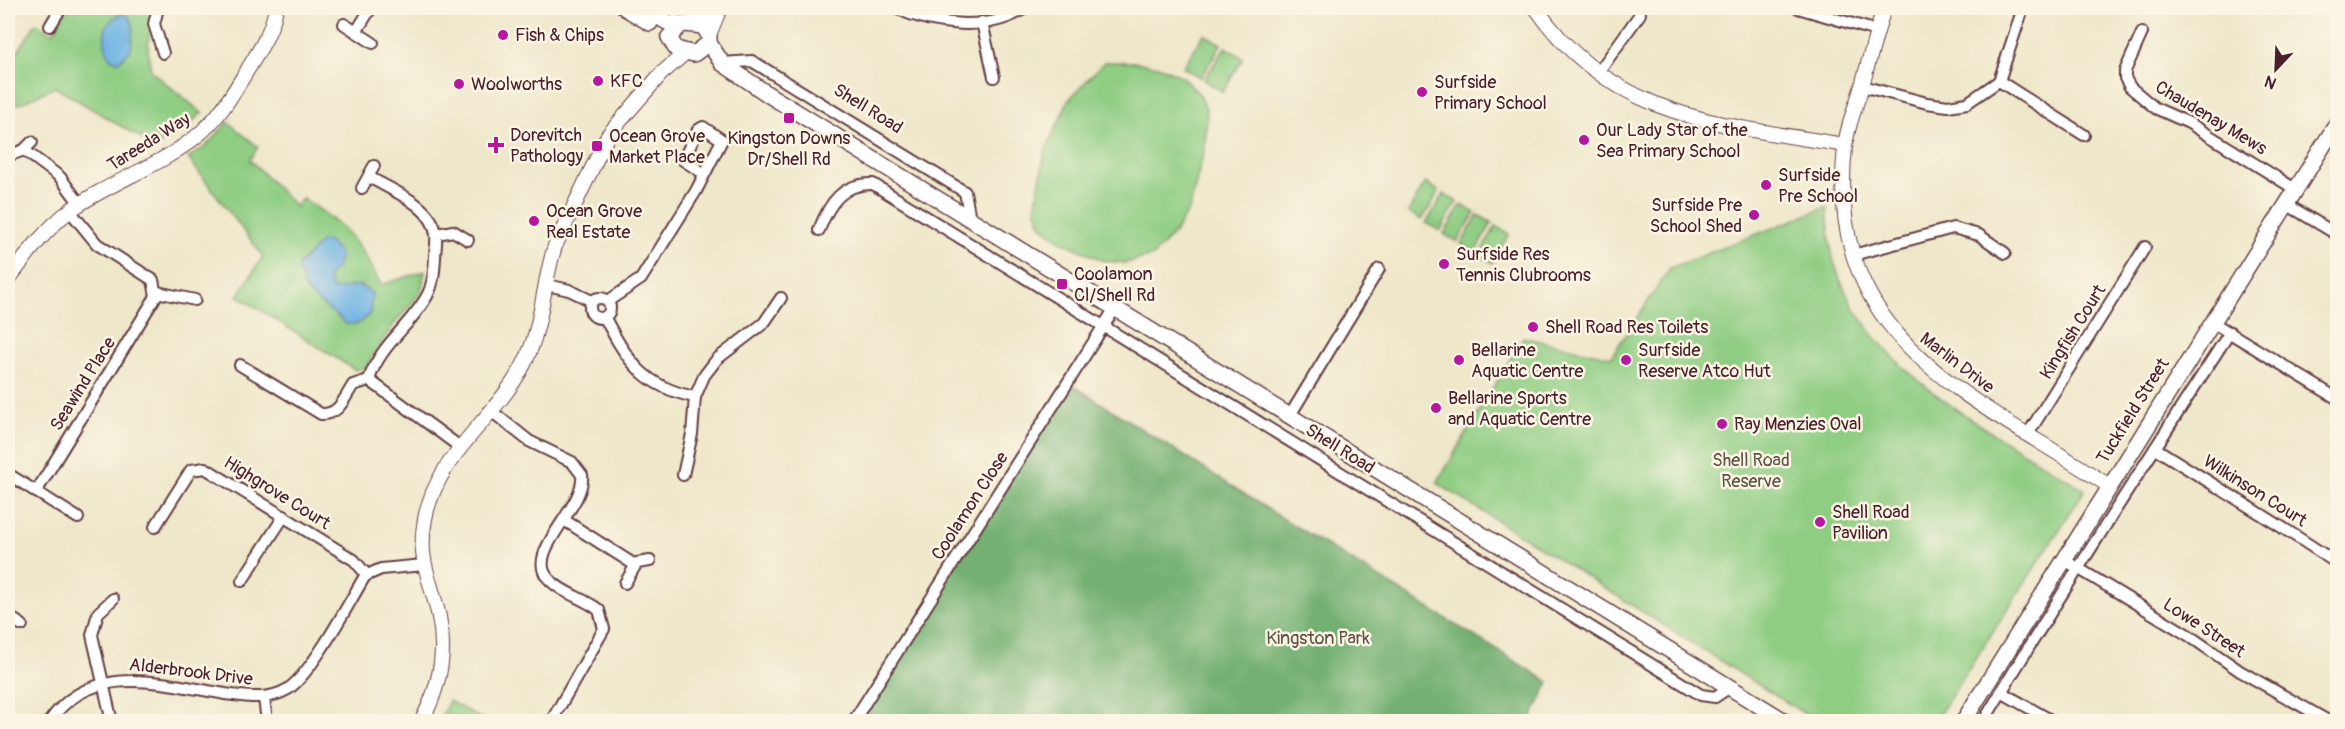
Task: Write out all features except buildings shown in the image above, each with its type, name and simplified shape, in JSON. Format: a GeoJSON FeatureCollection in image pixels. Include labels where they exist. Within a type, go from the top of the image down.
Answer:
{"type":"FeatureCollection","features":[{"type":"Feature","properties":{"kind":"main road"},"geometry":{"type":"LineString","coordinates":[[625,8],[670,40],[686,23]]}},
{"type":"Feature","properties":{"kind":"main road"},"geometry":{"type":"LineString","coordinates":[[643,8],[656,17],[703,26],[709,39],[689,54]]}},
{"type":"Feature","properties":{"kind":"main road","name":"Shell Road"},"geometry":{"type":"LineString","coordinates":[[709,39],[722,63],[769,95],[1786,722]]}},
{"type":"Feature","properties":{"kind":"main road","name":"Shell Road"},"geometry":{"type":"LineString","coordinates":[[670,40],[725,75],[769,95]]}},
{"type":"Feature","properties":{"kind":"main road","name":"Tuckfield Street"},"geometry":{"type":"LineString","coordinates":[[1963,722],[2337,122]]}},
{"type":"Feature","properties":{"kind":"street"},"geometry":{"type":"LineString","coordinates":[[50,26],[61,8]]}},
{"type":"Feature","properties":{"kind":"street"},"geometry":{"type":"LineString","coordinates":[[158,8],[154,24],[163,53]]}},
{"type":"Feature","properties":{"kind":"street","name":"Tareeda Way"},"geometry":{"type":"LineString","coordinates":[[8,280],[47,231],[75,208],[185,145],[208,125],[227,103],[264,42],[270,31],[276,8]]}},
{"type":"Feature","properties":{"kind":"street"},"geometry":{"type":"LineString","coordinates":[[356,32],[371,8]]}},
{"type":"Feature","properties":{"kind":"street"},"geometry":{"type":"LineString","coordinates":[[686,23],[718,8]]}},
{"type":"Feature","properties":{"kind":"street"},"geometry":{"type":"LineString","coordinates":[[709,39],[718,8]]}},
{"type":"Feature","properties":{"kind":"street"},"geometry":{"type":"LineString","coordinates":[[895,8],[929,20],[982,22],[1005,17],[1024,8]]}},
{"type":"Feature","properties":{"kind":"street"},"geometry":{"type":"LineString","coordinates":[[1536,8],[1579,58],[1598,73],[1639,98],[1686,116],[1845,145]]}},
{"type":"Feature","properties":{"kind":"street"},"geometry":{"type":"LineString","coordinates":[[1798,8],[1877,31]]}},
{"type":"Feature","properties":{"kind":"street","name":"Marlin Drive"},"geometry":{"type":"LineString","coordinates":[[1884,8],[1845,145],[1843,195],[1853,255],[1865,291],[1877,311],[1913,354],[1946,381],[2109,486]]}},
{"type":"Feature","properties":{"kind":"street"},"geometry":{"type":"LineString","coordinates":[[1862,86],[1928,103],[1948,105],[1967,103],[1999,81],[2023,8]]}},
{"type":"Feature","properties":{"kind":"street"},"geometry":{"type":"LineString","coordinates":[[1598,73],[1640,14]]}},
{"type":"Feature","properties":{"kind":"street"},"geometry":{"type":"LineString","coordinates":[[982,22],[994,77]]}},
{"type":"Feature","properties":{"kind":"street"},"geometry":{"type":"LineString","coordinates":[[344,24],[373,43]]}},
{"type":"Feature","properties":{"kind":"street","name":"Chaudenay Mews"},"geometry":{"type":"LineString","coordinates":[[2142,33],[2125,70],[2125,78],[2130,87],[2155,108],[2189,123],[2295,189]]}},
{"type":"Feature","properties":{"kind":"street"},"geometry":{"type":"LineString","coordinates":[[661,74],[670,40]]}},
{"type":"Feature","properties":{"kind":"street"},"geometry":{"type":"LineString","coordinates":[[421,722],[434,692],[442,664],[439,615],[424,565],[424,520],[432,491],[444,468],[523,366],[541,321],[555,246],[608,135],[661,74],[689,54]]}},
{"type":"Feature","properties":{"kind":"street","name":"Shell Road"},"geometry":{"type":"LineString","coordinates":[[722,63],[752,61],[965,192],[964,216]]}},
{"type":"Feature","properties":{"kind":"street"},"geometry":{"type":"LineString","coordinates":[[1999,81],[2084,135]]}},
{"type":"Feature","properties":{"kind":"street"},"geometry":{"type":"LineString","coordinates":[[8,156],[28,146],[60,177],[75,208],[97,244],[153,280],[157,292],[195,300]]}},
{"type":"Feature","properties":{"kind":"street"},"geometry":{"type":"LineString","coordinates":[[362,188],[374,166]]}},
{"type":"Feature","properties":{"kind":"street"},"geometry":{"type":"LineString","coordinates":[[608,302],[641,279],[696,191],[703,173]]}},
{"type":"Feature","properties":{"kind":"street"},"geometry":{"type":"LineString","coordinates":[[369,177],[420,208],[431,220],[436,234],[433,280],[428,293],[394,336],[373,369],[369,380]]}},
{"type":"Feature","properties":{"kind":"street","name":"Shell Road"},"geometry":{"type":"LineString","coordinates":[[819,230],[827,209],[838,195],[861,184],[873,184],[1701,695],[1715,698],[1730,687]]}},
{"type":"Feature","properties":{"kind":"street"},"geometry":{"type":"LineString","coordinates":[[2286,204],[2337,235]]}},
{"type":"Feature","properties":{"kind":"street"},"geometry":{"type":"LineString","coordinates":[[947,228],[964,216]]}},
{"type":"Feature","properties":{"kind":"street"},"geometry":{"type":"LineString","coordinates":[[1853,255],[1953,228],[1979,235],[2005,254]]}},
{"type":"Feature","properties":{"kind":"street"},"geometry":{"type":"LineString","coordinates":[[436,234],[453,231],[468,240]]}},
{"type":"Feature","properties":{"kind":"street","name":"Kingfish Court"},"geometry":{"type":"LineString","coordinates":[[2028,434],[2145,247]]}},
{"type":"Feature","properties":{"kind":"street"},"geometry":{"type":"LineString","coordinates":[[1289,417],[1379,269]]}},
{"type":"Feature","properties":{"kind":"street"},"geometry":{"type":"LineString","coordinates":[[547,285],[569,290],[592,301],[599,298],[608,302],[611,309],[605,318]]}},
{"type":"Feature","properties":{"kind":"street","name":"Seawind Place"},"geometry":{"type":"LineString","coordinates":[[36,492],[157,292]]}},
{"type":"Feature","properties":{"kind":"street"},"geometry":{"type":"LineString","coordinates":[[683,475],[692,434],[695,397],[710,367],[764,323],[781,298]]}},
{"type":"Feature","properties":{"kind":"street"},"geometry":{"type":"LineString","coordinates":[[592,301],[591,314],[596,318],[605,318]]}},
{"type":"Feature","properties":{"kind":"street","name":"Coolamon Close"},"geometry":{"type":"LineString","coordinates":[[853,722],[1115,308]]}},
{"type":"Feature","properties":{"kind":"street"},"geometry":{"type":"LineString","coordinates":[[605,318],[621,349],[647,379],[695,397]]}},
{"type":"Feature","properties":{"kind":"street"},"geometry":{"type":"LineString","coordinates":[[2212,322],[2337,399]]}},
{"type":"Feature","properties":{"kind":"street"},"geometry":{"type":"LineString","coordinates":[[1983,722],[2077,568],[2122,504],[2155,448],[2230,332]]}},
{"type":"Feature","properties":{"kind":"street"},"geometry":{"type":"LineString","coordinates":[[240,365],[321,414],[330,415],[337,410],[353,385],[369,380]]}},
{"type":"Feature","properties":{"kind":"street"},"geometry":{"type":"LineString","coordinates":[[369,380],[460,447]]}},
{"type":"Feature","properties":{"kind":"street"},"geometry":{"type":"LineString","coordinates":[[490,410],[529,441],[566,459],[579,469],[582,475],[582,490],[544,553],[544,572],[556,584],[599,610],[604,629],[552,720]]}},
{"type":"Feature","properties":{"kind":"street","name":"Wilkinson Court"},"geometry":{"type":"LineString","coordinates":[[2155,448],[2229,495],[2272,518],[2337,564]]}},
{"type":"Feature","properties":{"kind":"street","name":"Highgrove Court"},"geometry":{"type":"LineString","coordinates":[[154,526],[186,476],[191,470],[200,467],[354,560],[367,575]]}},
{"type":"Feature","properties":{"kind":"street"},"geometry":{"type":"LineString","coordinates":[[8,474],[78,518]]}},
{"type":"Feature","properties":{"kind":"street"},"geometry":{"type":"LineString","coordinates":[[242,581],[284,516]]}},
{"type":"Feature","properties":{"kind":"street"},"geometry":{"type":"LineString","coordinates":[[564,520],[636,565]]}},
{"type":"Feature","properties":{"kind":"street","name":"Lowe Street"},"geometry":{"type":"LineString","coordinates":[[2062,560],[2188,635],[2240,671],[2330,722]]}},
{"type":"Feature","properties":{"kind":"street"},"geometry":{"type":"LineString","coordinates":[[625,583],[636,565],[650,561]]}},
{"type":"Feature","properties":{"kind":"street"},"geometry":{"type":"LineString","coordinates":[[367,575],[381,569],[424,565]]}},
{"type":"Feature","properties":{"kind":"street","name":"Alderbrook Drive"},"geometry":{"type":"LineString","coordinates":[[49,722],[76,694],[102,682],[135,680],[264,698],[288,689],[306,671],[367,575]]}},
{"type":"Feature","properties":{"kind":"street"},"geometry":{"type":"LineString","coordinates":[[112,722],[92,630],[98,613],[113,599]]}},
{"type":"Feature","properties":{"kind":"street"},"geometry":{"type":"LineString","coordinates":[[8,616],[22,625]]}},
{"type":"Feature","properties":{"kind":"street"},"geometry":{"type":"LineString","coordinates":[[2001,692],[2054,722]]}},
{"type":"Feature","properties":{"kind":"street"},"geometry":{"type":"LineString","coordinates":[[264,698],[267,722]]}},
{"type":"Feature","properties":{"kind":"green space"},"geometry":{"type":"Polygon","coordinates":[[[67,8],[152,8],[148,50],[151,71],[202,113],[156,147],[55,87],[8,109],[8,67],[36,23],[53,33],[67,8]]]}},
{"type":"Feature","properties":{"kind":"green space"},"geometry":{"type":"Polygon","coordinates":[[[1204,34],[1221,44],[1201,78],[1183,67],[1204,34]]]}},
{"type":"Feature","properties":{"kind":"green space"},"geometry":{"type":"Polygon","coordinates":[[[1225,47],[1243,58],[1223,92],[1204,80],[1225,47]]]}},
{"type":"Feature","properties":{"kind":"green space"},"geometry":{"type":"Polygon","coordinates":[[[1104,62],[1134,62],[1158,66],[1181,76],[1200,95],[1207,111],[1205,147],[1190,207],[1176,231],[1153,256],[1126,263],[1104,261],[1059,240],[1042,226],[1035,209],[1045,152],[1068,101],[1104,62]]]}},
{"type":"Feature","properties":{"kind":"green space"},"geometry":{"type":"Polygon","coordinates":[[[228,122],[258,147],[250,160],[296,207],[302,198],[341,226],[365,255],[381,285],[425,271],[421,292],[394,324],[365,368],[355,370],[238,296],[263,256],[188,158],[206,146],[228,122]]]}},
{"type":"Feature","properties":{"kind":"green space"},"geometry":{"type":"Polygon","coordinates":[[[1425,183],[1439,191],[1422,220],[1408,212],[1425,183]]]}},
{"type":"Feature","properties":{"kind":"green space"},"geometry":{"type":"Polygon","coordinates":[[[1444,194],[1457,202],[1440,231],[1426,223],[1444,194]]]}},
{"type":"Feature","properties":{"kind":"green space"},"geometry":{"type":"Polygon","coordinates":[[[1461,205],[1475,213],[1457,242],[1444,234],[1461,205]]]}},
{"type":"Feature","properties":{"kind":"green space","name":"Shell Road Reserve"},"geometry":{"type":"Polygon","coordinates":[[[1827,207],[1834,262],[1850,301],[1874,336],[1903,367],[1937,395],[1974,421],[2085,490],[1935,721],[1816,721],[1437,483],[1523,337],[1611,357],[1670,268],[1827,207]]]}},
{"type":"Feature","properties":{"kind":"green space"},"geometry":{"type":"Polygon","coordinates":[[[1478,215],[1492,223],[1475,252],[1461,244],[1478,215]]]}},
{"type":"Feature","properties":{"kind":"green space"},"geometry":{"type":"Polygon","coordinates":[[[1496,226],[1509,234],[1492,263],[1479,255],[1496,226]]]}},
{"type":"Feature","properties":{"kind":"green space","name":"Kingston Park"},"geometry":{"type":"Polygon","coordinates":[[[1069,383],[1290,523],[1549,682],[1530,721],[853,722],[1069,383]]]}},
{"type":"Feature","properties":{"kind":"green space"},"geometry":{"type":"Polygon","coordinates":[[[449,701],[486,721],[439,721],[449,701]]]}},
{"type":"Feature","properties":{"kind":"water"},"geometry":{"type":"Polygon","coordinates":[[[123,14],[129,17],[133,26],[131,50],[119,61],[110,59],[105,45],[105,32],[110,21],[123,14]]]}},
{"type":"Feature","properties":{"kind":"water"},"geometry":{"type":"Polygon","coordinates":[[[322,241],[329,242],[340,254],[338,267],[329,275],[328,280],[334,290],[359,285],[372,293],[370,314],[358,324],[346,324],[311,296],[302,285],[304,281],[298,271],[298,265],[322,241]]]}},
{"type":"Feature","properties":{"kind":"waterway"},"geometry":{"type":"LineString","coordinates":[[126,8],[126,15]]}},
{"type":"Feature","properties":{"kind":"place","name":"Fish & Chips"},"geometry":{"type":"Point","coordinates":[503,35]}},
{"type":"Feature","properties":{"kind":"place","name":"KFC"},"geometry":{"type":"Point","coordinates":[598,81]}},
{"type":"Feature","properties":{"kind":"place","name":"Woolworths"},"geometry":{"type":"Point","coordinates":[459,84]}},
{"type":"Feature","properties":{"kind":"place","name":"Surfside Primary School"},"geometry":{"type":"Point","coordinates":[1422,92]}},
{"type":"Feature","properties":{"kind":"place","name":"Kingston Downs Dr/Shell Rd"},"geometry":{"type":"Point","coordinates":[789,118]}},
{"type":"Feature","properties":{"kind":"place","name":"Our Lady Star of the Sea Primary School"},"geometry":{"type":"Point","coordinates":[1584,140]}},
{"type":"Feature","properties":{"kind":"place","name":"Dorevitch Pathology"},"geometry":{"type":"Point","coordinates":[496,145]}},
{"type":"Feature","properties":{"kind":"place","name":"Ocean Grove Market Place"},"geometry":{"type":"Point","coordinates":[597,146]}},
{"type":"Feature","properties":{"kind":"place","name":"Surfside Pre School"},"geometry":{"type":"Point","coordinates":[1766,185]}},
{"type":"Feature","properties":{"kind":"place","name":"Surfside Pre School Shed"},"geometry":{"type":"Point","coordinates":[1754,215]}},
{"type":"Feature","properties":{"kind":"place","name":"Ocean Grove Real Estate"},"geometry":{"type":"Point","coordinates":[534,221]}},
{"type":"Feature","properties":{"kind":"place","name":"Surfside Res Tennis Clubrooms"},"geometry":{"type":"Point","coordinates":[1444,264]}},
{"type":"Feature","properties":{"kind":"place","name":"Coolamon Cl/Shell Rd"},"geometry":{"type":"Point","coordinates":[1062,284]}},
{"type":"Feature","properties":{"kind":"place","name":"Shell Road Res Toilets"},"geometry":{"type":"Point","coordinates":[1533,327]}},
{"type":"Feature","properties":{"kind":"place","name":"Bellarine Aquatic Centre"},"geometry":{"type":"Point","coordinates":[1459,360]}},
{"type":"Feature","properties":{"kind":"place","name":"Surfside Reserve Atco Hut"},"geometry":{"type":"Point","coordinates":[1626,360]}},
{"type":"Feature","properties":{"kind":"place","name":"Bellarine Sports and Aquatic Centre"},"geometry":{"type":"Point","coordinates":[1436,408]}},
{"type":"Feature","properties":{"kind":"place","name":"Ray Menzies Oval"},"geometry":{"type":"Point","coordinates":[1722,424]}},
{"type":"Feature","properties":{"kind":"place","name":"Shell Road Pavilion"},"geometry":{"type":"Point","coordinates":[1820,522]}}]}
